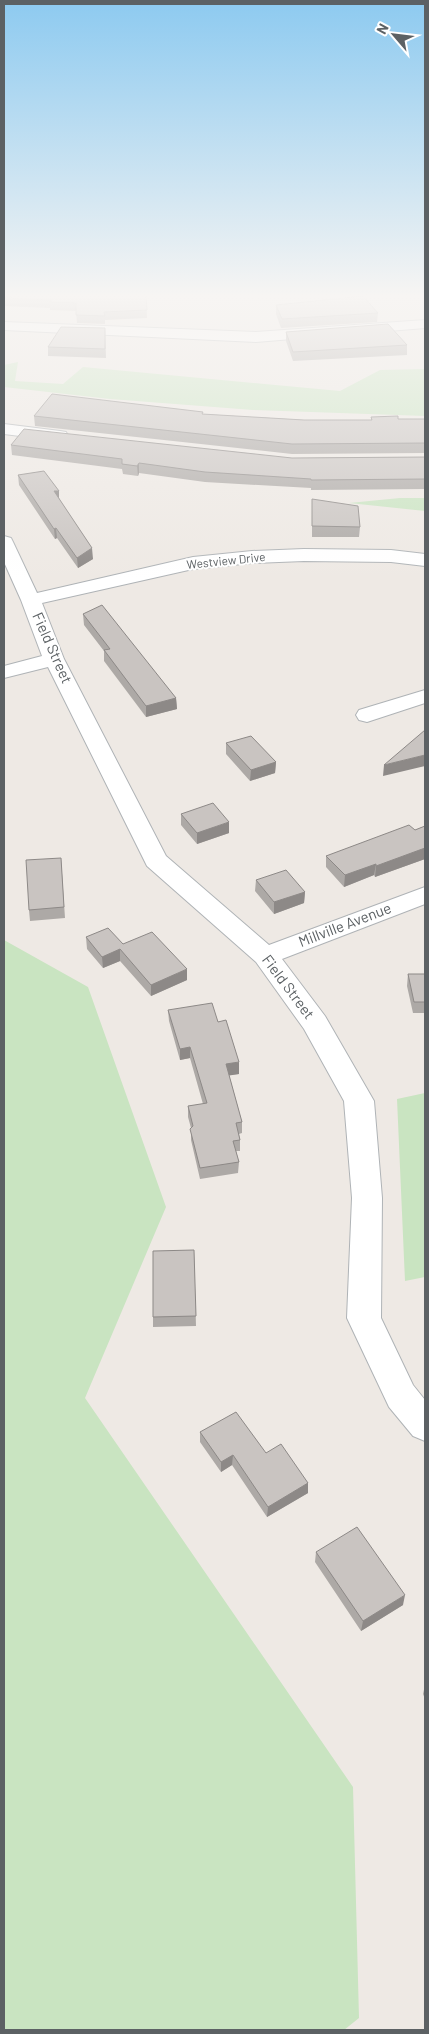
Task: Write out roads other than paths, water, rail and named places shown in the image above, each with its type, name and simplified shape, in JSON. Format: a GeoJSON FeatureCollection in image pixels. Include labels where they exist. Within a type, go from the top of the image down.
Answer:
{"type":"FeatureCollection","features":[{"type":"Feature","properties":{"kind":"street"},"geometry":{"type":"LineString","coordinates":[[4,430],[73,437]]}},
{"type":"Feature","properties":{"kind":"street","name":"Field Street"},"geometry":{"type":"LineString","coordinates":[[6,552],[31,600],[54,659],[156,860],[266,956],[315,1023],[360,1101],[367,1198],[364,1318],[401,1396],[425,1425]]}},
{"type":"Feature","properties":{"kind":"street","name":"Westview Drive"},"geometry":{"type":"LineString","coordinates":[[31,600],[193,563],[252,557],[304,555],[391,556],[425,560]]}},
{"type":"Feature","properties":{"kind":"street"},"geometry":{"type":"LineString","coordinates":[[4,672],[54,659]]}},
{"type":"Feature","properties":{"kind":"street"},"geometry":{"type":"LineString","coordinates":[[367,715],[425,696]]}},
{"type":"Feature","properties":{"kind":"street","name":"Millville Avenue"},"geometry":{"type":"LineString","coordinates":[[266,956],[425,895]]}}]}
